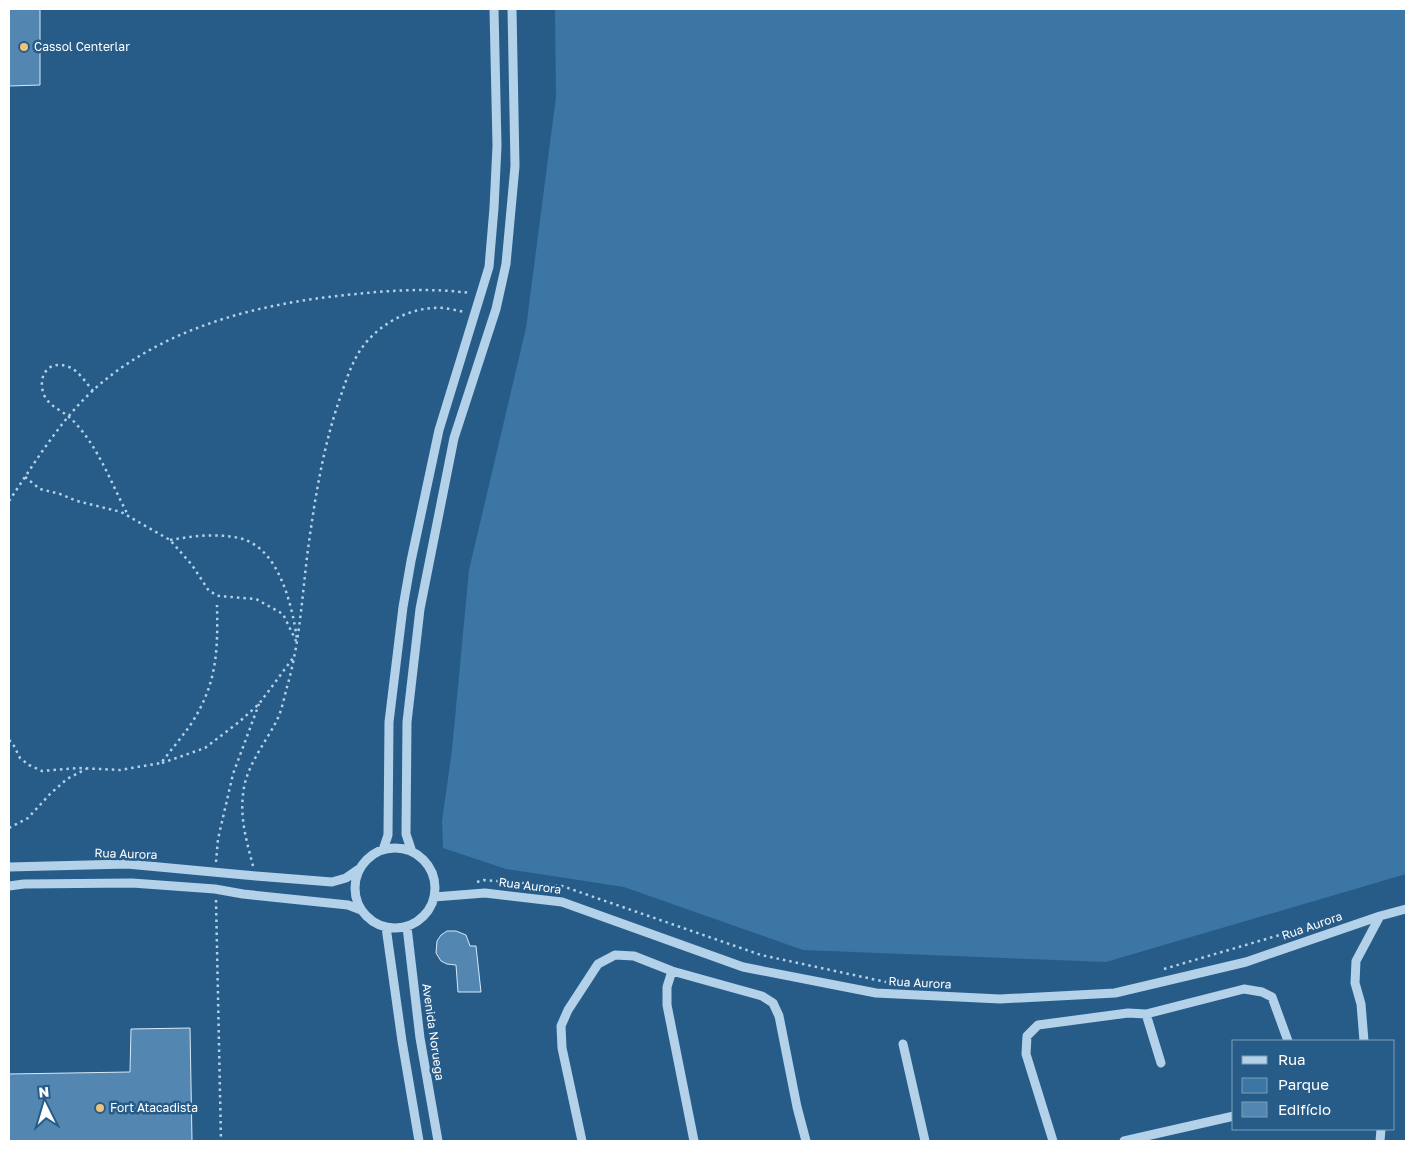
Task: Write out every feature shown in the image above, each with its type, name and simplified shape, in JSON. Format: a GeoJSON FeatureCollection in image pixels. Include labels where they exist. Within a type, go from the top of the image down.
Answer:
{"type":"FeatureCollection","features":[{"type":"Feature","properties":{"kind":"street"},"geometry":{"type":"LineString","coordinates":[[383,850],[388,835],[389,722],[405,598],[439,430],[489,266],[497,146],[494,9]]}},
{"type":"Feature","properties":{"kind":"street"},"geometry":{"type":"LineString","coordinates":[[412,852],[406,834],[407,722],[420,609],[454,438],[496,309],[506,264],[515,166],[512,9]]}},
{"type":"Feature","properties":{"kind":"street"},"geometry":{"type":"LineString","coordinates":[[394,848],[412,852],[423,859],[429,867],[435,887],[431,907],[424,916],[407,927],[386,928],[372,921],[361,910],[356,900],[356,879],[359,869],[370,858],[383,850],[394,848]]}},
{"type":"Feature","properties":{"kind":"street","name":"Rua Aurora"},"geometry":{"type":"LineString","coordinates":[[9,866],[127,864],[332,882],[346,878],[359,869]]}},
{"type":"Feature","properties":{"kind":"street"},"geometry":{"type":"LineString","coordinates":[[9,886],[132,883],[215,889],[243,894],[348,905],[361,910]]}},
{"type":"Feature","properties":{"kind":"street","name":"Rua Aurora"},"geometry":{"type":"LineString","coordinates":[[434,897],[485,893],[562,902],[743,967],[876,993],[1000,999],[1115,994],[1246,962],[1380,916],[1406,909]]}},
{"type":"Feature","properties":{"kind":"street"},"geometry":{"type":"LineString","coordinates":[[1364,1040],[1361,1004],[1355,983],[1356,961],[1380,916]]}},
{"type":"Feature","properties":{"kind":"street","name":"Avenida Noruega"},"geometry":{"type":"LineString","coordinates":[[407,927],[420,1038],[438,1141]]}},
{"type":"Feature","properties":{"kind":"street"},"geometry":{"type":"LineString","coordinates":[[386,928],[419,1141]]}},
{"type":"Feature","properties":{"kind":"street"},"geometry":{"type":"LineString","coordinates":[[582,1141],[562,1048],[561,1026],[568,1010],[598,964],[615,955],[634,956],[672,971],[762,996],[773,1003],[779,1016],[797,1107],[806,1141]]}},
{"type":"Feature","properties":{"kind":"street"},"geometry":{"type":"LineString","coordinates":[[672,971],[667,987],[667,1005],[694,1141]]}},
{"type":"Feature","properties":{"kind":"street"},"geometry":{"type":"LineString","coordinates":[[1053,1141],[1026,1054],[1027,1036],[1038,1025],[1128,1013],[1146,1014],[1244,989],[1262,992],[1272,997],[1288,1040]]}},
{"type":"Feature","properties":{"kind":"street"},"geometry":{"type":"LineString","coordinates":[[1146,1014],[1161,1063]]}},
{"type":"Feature","properties":{"kind":"street"},"geometry":{"type":"LineString","coordinates":[[903,1044],[925,1141]]}},
{"type":"Feature","properties":{"kind":"street"},"geometry":{"type":"LineString","coordinates":[[1124,1141],[1232,1116]]}},
{"type":"Feature","properties":{"kind":"path"},"geometry":{"type":"LineString","coordinates":[[9,501],[68,415],[104,381],[135,358],[182,334],[231,316],[313,298],[391,290],[459,292],[481,295]]}},
{"type":"Feature","properties":{"kind":"path"},"geometry":{"type":"LineString","coordinates":[[256,876],[245,834],[242,794],[248,774],[278,718],[294,656],[308,549],[324,452],[353,363],[362,348],[383,326],[405,314],[435,308],[476,313]]}},
{"type":"Feature","properties":{"kind":"path"},"geometry":{"type":"LineString","coordinates":[[93,391],[71,367],[59,364],[48,367],[44,371],[43,385],[45,397],[53,407],[68,415],[91,444],[128,516]]}},
{"type":"Feature","properties":{"kind":"path"},"geometry":{"type":"LineString","coordinates":[[25,477],[40,489],[121,512],[170,540],[192,565],[209,591],[219,596],[256,599],[283,614],[297,643]]}},
{"type":"Feature","properties":{"kind":"path"},"geometry":{"type":"LineString","coordinates":[[170,540],[202,535],[225,536],[240,538],[255,544],[269,556],[282,581],[293,616],[297,643]]}},
{"type":"Feature","properties":{"kind":"path"},"geometry":{"type":"LineString","coordinates":[[161,764],[191,725],[204,702],[215,667],[217,605]]}},
{"type":"Feature","properties":{"kind":"path"},"geometry":{"type":"LineString","coordinates":[[9,740],[20,758],[42,771],[65,768],[120,770],[161,764],[205,748],[239,722],[258,704],[294,656]]}},
{"type":"Feature","properties":{"kind":"path"},"geometry":{"type":"LineString","coordinates":[[215,873],[218,839],[233,774],[258,704]]}},
{"type":"Feature","properties":{"kind":"path"},"geometry":{"type":"LineString","coordinates":[[9,828],[28,818],[67,779],[86,769]]}},
{"type":"Feature","properties":{"kind":"path"},"geometry":{"type":"LineString","coordinates":[[476,883],[484,880],[562,886],[761,955],[887,982]]}},
{"type":"Feature","properties":{"kind":"path"},"geometry":{"type":"LineString","coordinates":[[215,889],[221,1141]]}},
{"type":"Feature","properties":{"kind":"path"},"geometry":{"type":"LineString","coordinates":[[1158,971],[1347,915]]}},
{"type":"Feature","properties":{"kind":"green space"},"geometry":{"type":"Polygon","coordinates":[[[555,9],[1406,9],[1406,874],[1106,962],[803,950],[624,887],[506,869],[443,848],[442,821],[452,750],[469,570],[526,328],[556,97],[555,9]]]}},
{"type":"Feature","properties":{"kind":"building","name":"Cassol Centerlar"},"geometry":{"type":"Polygon","coordinates":[[[9,9],[40,9],[40,85],[9,86],[9,9]]]}},
{"type":"Feature","properties":{"kind":"building"},"geometry":{"type":"Polygon","coordinates":[[[447,931],[456,931],[466,935],[470,946],[476,946],[481,992],[458,992],[456,965],[441,961],[436,953],[437,941],[447,931]]]}},
{"type":"Feature","properties":{"kind":"building","name":"Fort Atacadista"},"geometry":{"type":"Polygon","coordinates":[[[190,1028],[192,1141],[9,1141],[9,1074],[130,1072],[131,1029],[190,1028]]]}},
{"type":"Feature","properties":{"kind":"place","name":"Cassol Centerlar"},"geometry":{"type":"Point","coordinates":[24,47]}},
{"type":"Feature","properties":{"kind":"place","name":"Fort Atacadista"},"geometry":{"type":"Point","coordinates":[100,1108]}}]}
